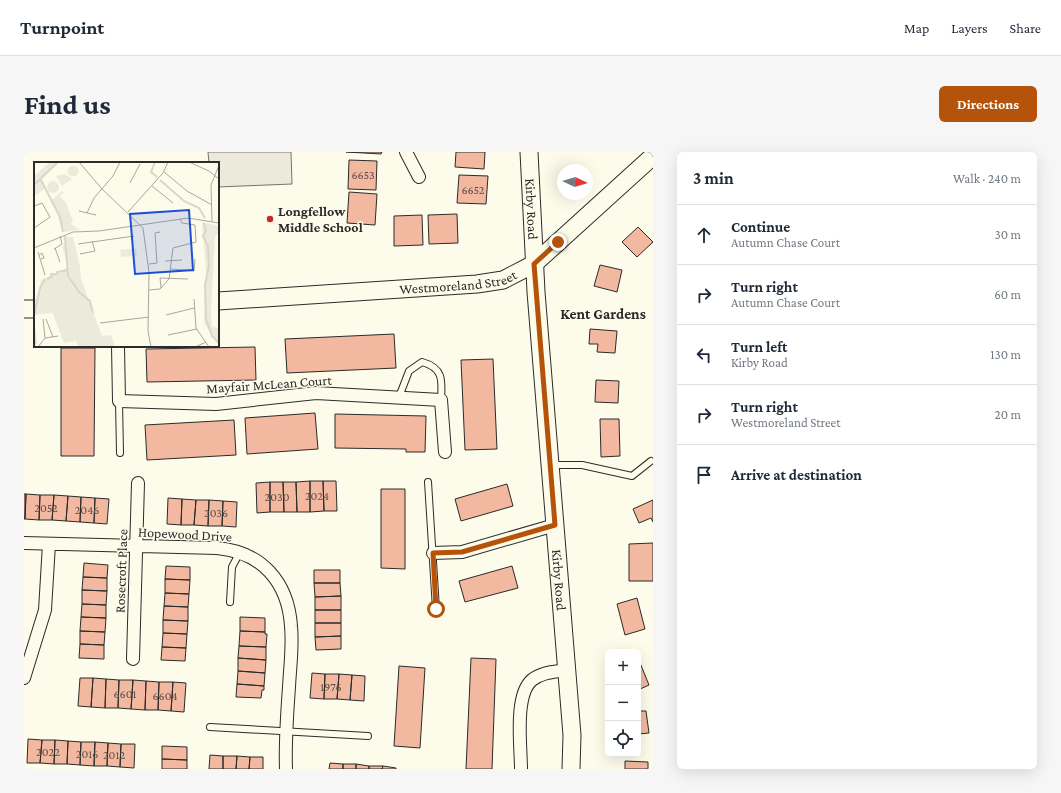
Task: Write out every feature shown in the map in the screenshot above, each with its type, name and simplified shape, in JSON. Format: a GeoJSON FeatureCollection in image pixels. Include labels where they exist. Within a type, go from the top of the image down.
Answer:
{"type":"FeatureCollection","features":[{"type":"Feature","properties":{"kind":"main road","name":"Kirby Road"},"geometry":{"type":"LineString","coordinates":[[529,152],[534,264],[549,465],[572,735],[571,769]]}},
{"type":"Feature","properties":{"kind":"main road","name":"Westmoreland Street"},"geometry":{"type":"LineString","coordinates":[[219,301],[482,284],[502,280],[534,264],[653,156]]}},
{"type":"Feature","properties":{"kind":"street"},"geometry":{"type":"LineString","coordinates":[[406,152],[419,176]]}},
{"type":"Feature","properties":{"kind":"street"},"geometry":{"type":"LineString","coordinates":[[118,347],[119,401]]}},
{"type":"Feature","properties":{"kind":"street","name":"Mayfair McLean Court"},"geometry":{"type":"LineString","coordinates":[[119,401],[216,404],[316,393],[441,400]]}},
{"type":"Feature","properties":{"kind":"street"},"geometry":{"type":"LineString","coordinates":[[441,400],[445,452]]}},
{"type":"Feature","properties":{"kind":"street","name":"Rosecroft Place"},"geometry":{"type":"LineString","coordinates":[[133,659],[138,483]]}},
{"type":"Feature","properties":{"kind":"street"},"geometry":{"type":"LineString","coordinates":[[433,553],[462,552],[555,525]]}},
{"type":"Feature","properties":{"kind":"street","name":"Hopewood Drive"},"geometry":{"type":"LineString","coordinates":[[24,542],[49,544],[210,547],[240,552],[254,559],[270,572],[279,585],[288,606],[292,640],[286,731],[286,769]]}},
{"type":"Feature","properties":{"kind":"street"},"geometry":{"type":"LineString","coordinates":[[24,678],[45,610],[49,544]]}},
{"type":"Feature","properties":{"kind":"street"},"geometry":{"type":"LineString","coordinates":[[521,769],[521,705],[525,689],[537,677],[567,670]]}},
{"type":"Feature","properties":{"kind":"lane"},"geometry":{"type":"LineString","coordinates":[[400,397],[409,371],[422,362],[431,364],[436,368],[440,376],[441,400]]}},
{"type":"Feature","properties":{"kind":"lane"},"geometry":{"type":"LineString","coordinates":[[119,401],[120,453]]}},
{"type":"Feature","properties":{"kind":"lane"},"geometry":{"type":"LineString","coordinates":[[549,465],[582,464],[632,476],[650,461]]}},
{"type":"Feature","properties":{"kind":"lane"},"geometry":{"type":"LineString","coordinates":[[428,482],[436,609]]}},
{"type":"Feature","properties":{"kind":"lane"},"geometry":{"type":"LineString","coordinates":[[230,602],[232,567],[240,552]]}},
{"type":"Feature","properties":{"kind":"lane"},"geometry":{"type":"LineString","coordinates":[[210,727],[368,736]]}},
{"type":"Feature","properties":{"kind":"shaded area"},"geometry":{"type":"Polygon","coordinates":[[[208,152],[291,152],[292,184],[219,187],[219,162],[209,162],[208,152]]]}},
{"type":"Feature","properties":{"kind":"building"},"geometry":{"type":"Polygon","coordinates":[[[346,152],[382,152],[381,154],[346,152]]]}},
{"type":"Feature","properties":{"kind":"building"},"geometry":{"type":"Polygon","coordinates":[[[456,152],[485,152],[484,169],[455,167],[456,152]]]}},
{"type":"Feature","properties":{"kind":"building"},"geometry":{"type":"Polygon","coordinates":[[[349,160],[377,161],[376,190],[348,189],[349,160]]]}},
{"type":"Feature","properties":{"kind":"building"},"geometry":{"type":"Polygon","coordinates":[[[459,175],[488,176],[486,204],[457,203],[459,175]]]}},
{"type":"Feature","properties":{"kind":"building"},"geometry":{"type":"Polygon","coordinates":[[[349,192],[377,194],[375,225],[347,223],[349,192]]]}},
{"type":"Feature","properties":{"kind":"building"},"geometry":{"type":"Polygon","coordinates":[[[457,214],[458,243],[429,244],[428,215],[457,214]]]}},
{"type":"Feature","properties":{"kind":"building"},"geometry":{"type":"Polygon","coordinates":[[[422,215],[423,245],[394,246],[394,216],[422,215]]]}},
{"type":"Feature","properties":{"kind":"building"},"geometry":{"type":"Polygon","coordinates":[[[638,227],[653,242],[637,257],[622,242],[638,227]]]}},
{"type":"Feature","properties":{"kind":"building"},"geometry":{"type":"Polygon","coordinates":[[[600,265],[622,270],[617,292],[594,286],[600,265]]]}},
{"type":"Feature","properties":{"kind":"building"},"geometry":{"type":"Polygon","coordinates":[[[590,329],[617,331],[615,353],[597,352],[598,344],[589,344],[590,329]]]}},
{"type":"Feature","properties":{"kind":"building"},"geometry":{"type":"Polygon","coordinates":[[[394,334],[396,368],[287,373],[285,339],[394,334]]]}},
{"type":"Feature","properties":{"kind":"building"},"geometry":{"type":"Polygon","coordinates":[[[255,347],[256,380],[147,382],[146,349],[255,347]]]}},
{"type":"Feature","properties":{"kind":"building"},"geometry":{"type":"Polygon","coordinates":[[[61,348],[95,348],[94,456],[61,456],[61,348]]]}},
{"type":"Feature","properties":{"kind":"building"},"geometry":{"type":"Polygon","coordinates":[[[493,359],[497,449],[465,450],[461,360],[493,359]]]}},
{"type":"Feature","properties":{"kind":"building"},"geometry":{"type":"Polygon","coordinates":[[[596,380],[619,381],[618,403],[595,402],[596,380]]]}},
{"type":"Feature","properties":{"kind":"building"},"geometry":{"type":"Polygon","coordinates":[[[315,413],[318,449],[247,454],[245,418],[315,413]]]}},
{"type":"Feature","properties":{"kind":"building"},"geometry":{"type":"Polygon","coordinates":[[[335,414],[426,416],[425,452],[406,452],[406,449],[335,448],[335,414]]]}},
{"type":"Feature","properties":{"kind":"building"},"geometry":{"type":"Polygon","coordinates":[[[600,419],[619,419],[620,456],[601,457],[600,419]]]}},
{"type":"Feature","properties":{"kind":"building"},"geometry":{"type":"Polygon","coordinates":[[[234,420],[236,455],[147,460],[145,425],[234,420]]]}},
{"type":"Feature","properties":{"kind":"building"},"geometry":{"type":"Polygon","coordinates":[[[310,481],[323,481],[324,511],[310,512],[310,481]]]}},
{"type":"Feature","properties":{"kind":"building"},"geometry":{"type":"Polygon","coordinates":[[[310,481],[310,512],[297,512],[296,482],[310,481]]]}},
{"type":"Feature","properties":{"kind":"building"},"geometry":{"type":"Polygon","coordinates":[[[323,481],[336,481],[337,511],[324,511],[323,481]]]}},
{"type":"Feature","properties":{"kind":"building"},"geometry":{"type":"Polygon","coordinates":[[[270,482],[270,512],[257,513],[256,483],[270,482]]]}},
{"type":"Feature","properties":{"kind":"building"},"geometry":{"type":"Polygon","coordinates":[[[270,482],[283,482],[284,512],[270,512],[270,482]]]}},
{"type":"Feature","properties":{"kind":"building"},"geometry":{"type":"Polygon","coordinates":[[[283,482],[296,482],[297,512],[284,512],[283,482]]]}},
{"type":"Feature","properties":{"kind":"building"},"geometry":{"type":"Polygon","coordinates":[[[507,484],[513,506],[461,521],[455,499],[507,484]]]}},
{"type":"Feature","properties":{"kind":"building"},"geometry":{"type":"Polygon","coordinates":[[[381,489],[405,489],[405,569],[381,568],[381,489]]]}},
{"type":"Feature","properties":{"kind":"building"},"geometry":{"type":"Polygon","coordinates":[[[24,494],[26,494],[25,519],[24,519],[24,494]]]}},
{"type":"Feature","properties":{"kind":"building"},"geometry":{"type":"Polygon","coordinates":[[[26,494],[40,495],[39,520],[25,519],[26,494]]]}},
{"type":"Feature","properties":{"kind":"building"},"geometry":{"type":"Polygon","coordinates":[[[40,495],[54,495],[52,520],[39,520],[40,495]]]}},
{"type":"Feature","properties":{"kind":"building"},"geometry":{"type":"Polygon","coordinates":[[[54,495],[68,496],[66,521],[52,520],[54,495]]]}},
{"type":"Feature","properties":{"kind":"building"},"geometry":{"type":"Polygon","coordinates":[[[68,496],[81,497],[80,522],[66,521],[68,496]]]}},
{"type":"Feature","properties":{"kind":"building"},"geometry":{"type":"Polygon","coordinates":[[[81,497],[95,498],[94,523],[80,522],[81,497]]]}},
{"type":"Feature","properties":{"kind":"building"},"geometry":{"type":"Polygon","coordinates":[[[95,498],[109,499],[107,524],[94,523],[95,498]]]}},
{"type":"Feature","properties":{"kind":"building"},"geometry":{"type":"Polygon","coordinates":[[[168,498],[182,499],[181,525],[167,524],[168,498]]]}},
{"type":"Feature","properties":{"kind":"building"},"geometry":{"type":"Polygon","coordinates":[[[182,499],[196,500],[194,525],[181,525],[182,499]]]}},
{"type":"Feature","properties":{"kind":"building"},"geometry":{"type":"Polygon","coordinates":[[[196,500],[209,500],[208,526],[194,525],[196,500]]]}},
{"type":"Feature","properties":{"kind":"building"},"geometry":{"type":"Polygon","coordinates":[[[209,500],[223,501],[222,526],[208,526],[209,500]]]}},
{"type":"Feature","properties":{"kind":"building"},"geometry":{"type":"Polygon","coordinates":[[[653,500],[653,522],[651,518],[639,523],[633,509],[653,500]]]}},
{"type":"Feature","properties":{"kind":"building"},"geometry":{"type":"Polygon","coordinates":[[[223,501],[237,502],[236,527],[222,526],[223,501]]]}},
{"type":"Feature","properties":{"kind":"building"},"geometry":{"type":"Polygon","coordinates":[[[653,543],[653,581],[629,581],[629,544],[653,543]]]}},
{"type":"Feature","properties":{"kind":"building"},"geometry":{"type":"Polygon","coordinates":[[[84,563],[108,565],[107,578],[83,577],[84,563]]]}},
{"type":"Feature","properties":{"kind":"building"},"geometry":{"type":"Polygon","coordinates":[[[166,566],[190,567],[190,580],[165,579],[166,566]]]}},
{"type":"Feature","properties":{"kind":"building"},"geometry":{"type":"Polygon","coordinates":[[[512,566],[518,588],[465,602],[459,581],[512,566]]]}},
{"type":"Feature","properties":{"kind":"building"},"geometry":{"type":"Polygon","coordinates":[[[314,570],[340,570],[340,583],[314,583],[314,570]]]}},
{"type":"Feature","properties":{"kind":"building"},"geometry":{"type":"Polygon","coordinates":[[[83,577],[107,578],[107,591],[82,590],[83,577]]]}},
{"type":"Feature","properties":{"kind":"building"},"geometry":{"type":"Polygon","coordinates":[[[165,579],[190,580],[189,594],[165,593],[165,579]]]}},
{"type":"Feature","properties":{"kind":"building"},"geometry":{"type":"Polygon","coordinates":[[[314,583],[340,583],[341,596],[315,597],[314,583]]]}},
{"type":"Feature","properties":{"kind":"building"},"geometry":{"type":"Polygon","coordinates":[[[82,590],[107,591],[106,605],[82,604],[82,590]]]}},
{"type":"Feature","properties":{"kind":"building"},"geometry":{"type":"Polygon","coordinates":[[[165,593],[189,594],[188,607],[164,606],[165,593]]]}},
{"type":"Feature","properties":{"kind":"building"},"geometry":{"type":"Polygon","coordinates":[[[341,596],[341,610],[315,610],[315,597],[341,596]]]}},
{"type":"Feature","properties":{"kind":"building"},"geometry":{"type":"Polygon","coordinates":[[[637,598],[645,629],[625,635],[617,604],[637,598]]]}},
{"type":"Feature","properties":{"kind":"building"},"geometry":{"type":"Polygon","coordinates":[[[82,604],[106,605],[106,618],[81,617],[82,604]]]}},
{"type":"Feature","properties":{"kind":"building"},"geometry":{"type":"Polygon","coordinates":[[[164,606],[188,607],[188,621],[163,620],[164,606]]]}},
{"type":"Feature","properties":{"kind":"building"},"geometry":{"type":"Polygon","coordinates":[[[315,610],[341,610],[341,623],[315,623],[315,610]]]}},
{"type":"Feature","properties":{"kind":"building"},"geometry":{"type":"Polygon","coordinates":[[[81,617],[106,618],[105,632],[80,631],[81,617]]]}},
{"type":"Feature","properties":{"kind":"building"},"geometry":{"type":"Polygon","coordinates":[[[240,617],[265,618],[265,632],[240,631],[240,617]]]}},
{"type":"Feature","properties":{"kind":"building"},"geometry":{"type":"Polygon","coordinates":[[[163,620],[188,621],[187,634],[163,633],[163,620]]]}},
{"type":"Feature","properties":{"kind":"building"},"geometry":{"type":"Polygon","coordinates":[[[315,623],[341,623],[341,636],[315,637],[315,623]]]}},
{"type":"Feature","properties":{"kind":"building"},"geometry":{"type":"Polygon","coordinates":[[[80,631],[105,632],[104,645],[80,644],[80,631]]]}},
{"type":"Feature","properties":{"kind":"building"},"geometry":{"type":"Polygon","coordinates":[[[240,631],[265,632],[265,634],[267,634],[266,647],[239,646],[240,631]]]}},
{"type":"Feature","properties":{"kind":"building"},"geometry":{"type":"Polygon","coordinates":[[[163,633],[187,634],[186,648],[162,647],[163,633]]]}},
{"type":"Feature","properties":{"kind":"building"},"geometry":{"type":"Polygon","coordinates":[[[341,636],[341,649],[316,650],[315,637],[341,636]]]}},
{"type":"Feature","properties":{"kind":"building"},"geometry":{"type":"Polygon","coordinates":[[[80,644],[104,645],[104,659],[79,658],[80,644]]]}},
{"type":"Feature","properties":{"kind":"building"},"geometry":{"type":"Polygon","coordinates":[[[239,646],[266,647],[266,660],[238,658],[239,646]]]}},
{"type":"Feature","properties":{"kind":"building"},"geometry":{"type":"Polygon","coordinates":[[[162,647],[186,648],[185,661],[161,660],[162,647]]]}},
{"type":"Feature","properties":{"kind":"building"},"geometry":{"type":"Polygon","coordinates":[[[238,658],[266,660],[265,673],[238,671],[238,658]]]}},
{"type":"Feature","properties":{"kind":"building"},"geometry":{"type":"Polygon","coordinates":[[[471,658],[496,659],[492,769],[466,769],[471,658]]]}},
{"type":"Feature","properties":{"kind":"building"},"geometry":{"type":"Polygon","coordinates":[[[641,665],[649,685],[641,689],[641,665]]]}},
{"type":"Feature","properties":{"kind":"building"},"geometry":{"type":"Polygon","coordinates":[[[399,666],[425,668],[420,748],[394,746],[399,666]]]}},
{"type":"Feature","properties":{"kind":"building"},"geometry":{"type":"Polygon","coordinates":[[[238,671],[265,673],[264,686],[237,684],[238,671]]]}},
{"type":"Feature","properties":{"kind":"building"},"geometry":{"type":"Polygon","coordinates":[[[312,673],[325,674],[324,699],[310,698],[312,673]]]}},
{"type":"Feature","properties":{"kind":"building"},"geometry":{"type":"Polygon","coordinates":[[[325,674],[339,674],[337,699],[324,699],[325,674]]]}},
{"type":"Feature","properties":{"kind":"building"},"geometry":{"type":"Polygon","coordinates":[[[339,674],[352,675],[350,700],[337,699],[339,674]]]}},
{"type":"Feature","properties":{"kind":"building"},"geometry":{"type":"Polygon","coordinates":[[[352,675],[365,676],[364,701],[350,700],[352,675]]]}},
{"type":"Feature","properties":{"kind":"building"},"geometry":{"type":"Polygon","coordinates":[[[80,678],[93,678],[91,707],[78,706],[80,678]]]}},
{"type":"Feature","properties":{"kind":"building"},"geometry":{"type":"Polygon","coordinates":[[[93,678],[106,679],[105,708],[91,707],[93,678]]]}},
{"type":"Feature","properties":{"kind":"building"},"geometry":{"type":"Polygon","coordinates":[[[106,679],[119,680],[118,708],[105,708],[106,679]]]}},
{"type":"Feature","properties":{"kind":"building"},"geometry":{"type":"Polygon","coordinates":[[[119,680],[133,680],[131,709],[118,708],[119,680]]]}},
{"type":"Feature","properties":{"kind":"building"},"geometry":{"type":"Polygon","coordinates":[[[133,680],[146,681],[145,710],[131,709],[133,680]]]}},
{"type":"Feature","properties":{"kind":"building"},"geometry":{"type":"Polygon","coordinates":[[[146,681],[159,682],[158,710],[145,710],[146,681]]]}},
{"type":"Feature","properties":{"kind":"building"},"geometry":{"type":"Polygon","coordinates":[[[159,682],[173,682],[171,711],[158,710],[159,682]]]}},
{"type":"Feature","properties":{"kind":"building"},"geometry":{"type":"Polygon","coordinates":[[[173,682],[186,683],[184,712],[171,711],[173,682]]]}},
{"type":"Feature","properties":{"kind":"building"},"geometry":{"type":"Polygon","coordinates":[[[237,684],[264,686],[261,698],[236,697],[237,684]]]}},
{"type":"Feature","properties":{"kind":"building"},"geometry":{"type":"Polygon","coordinates":[[[641,711],[646,711],[649,733],[641,734],[641,711]]]}},
{"type":"Feature","properties":{"kind":"building"},"geometry":{"type":"Polygon","coordinates":[[[28,739],[42,740],[40,763],[27,763],[28,739]]]}},
{"type":"Feature","properties":{"kind":"building"},"geometry":{"type":"Polygon","coordinates":[[[42,740],[55,740],[54,764],[40,763],[42,740]]]}},
{"type":"Feature","properties":{"kind":"building"},"geometry":{"type":"Polygon","coordinates":[[[55,740],[68,741],[67,764],[54,764],[55,740]]]}},
{"type":"Feature","properties":{"kind":"building"},"geometry":{"type":"Polygon","coordinates":[[[68,741],[81,742],[80,765],[67,764],[68,741]]]}},
{"type":"Feature","properties":{"kind":"building"},"geometry":{"type":"Polygon","coordinates":[[[81,742],[95,742],[94,766],[80,765],[81,742]]]}},
{"type":"Feature","properties":{"kind":"building"},"geometry":{"type":"Polygon","coordinates":[[[95,742],[108,743],[107,766],[94,766],[95,742]]]}},
{"type":"Feature","properties":{"kind":"building"},"geometry":{"type":"Polygon","coordinates":[[[108,743],[121,744],[120,767],[107,766],[108,743]]]}},
{"type":"Feature","properties":{"kind":"building"},"geometry":{"type":"Polygon","coordinates":[[[121,744],[135,744],[134,768],[120,767],[121,744]]]}},
{"type":"Feature","properties":{"kind":"building"},"geometry":{"type":"Polygon","coordinates":[[[162,746],[187,747],[187,760],[162,759],[162,746]]]}},
{"type":"Feature","properties":{"kind":"building"},"geometry":{"type":"Polygon","coordinates":[[[210,755],[223,756],[223,769],[209,769],[210,755]]]}},
{"type":"Feature","properties":{"kind":"building"},"geometry":{"type":"Polygon","coordinates":[[[223,756],[237,756],[236,769],[223,769],[223,756]]]}},
{"type":"Feature","properties":{"kind":"building"},"geometry":{"type":"Polygon","coordinates":[[[237,756],[250,757],[249,769],[236,769],[237,756]]]}},
{"type":"Feature","properties":{"kind":"building"},"geometry":{"type":"Polygon","coordinates":[[[250,757],[263,757],[263,769],[249,769],[250,757]]]}},
{"type":"Feature","properties":{"kind":"building"},"geometry":{"type":"Polygon","coordinates":[[[162,759],[187,760],[187,769],[162,769],[162,759]]]}},
{"type":"Feature","properties":{"kind":"building"},"geometry":{"type":"Polygon","coordinates":[[[625,761],[648,762],[648,769],[625,769],[625,761]]]}},
{"type":"Feature","properties":{"kind":"building"},"geometry":{"type":"Polygon","coordinates":[[[330,763],[343,764],[343,769],[329,769],[330,763]]]}},
{"type":"Feature","properties":{"kind":"building"},"geometry":{"type":"Polygon","coordinates":[[[343,764],[356,764],[356,769],[343,769],[343,764]]]}},
{"type":"Feature","properties":{"kind":"building"},"geometry":{"type":"Polygon","coordinates":[[[356,764],[369,766],[369,769],[356,769],[356,764]]]}},
{"type":"Feature","properties":{"kind":"building"},"geometry":{"type":"Polygon","coordinates":[[[369,766],[383,766],[382,769],[369,769],[369,766]]]}},
{"type":"Feature","properties":{"kind":"building"},"geometry":{"type":"Polygon","coordinates":[[[383,766],[396,768],[396,769],[382,769],[383,766]]]}},
{"type":"Feature","properties":{"kind":"place","name":"Longfellow Middle School"},"geometry":{"type":"Point","coordinates":[270,219]}},
{"type":"Feature","properties":{"kind":"district","name":"Kent Gardens"},"geometry":{"type":"Point","coordinates":[603,314]}},
{"type":"Feature","properties":{"kind":"route"},"geometry":{"type":"LineString","coordinates":[[436,609],[433,553],[462,552],[555,525],[534,264],[558,242]]}}]}
